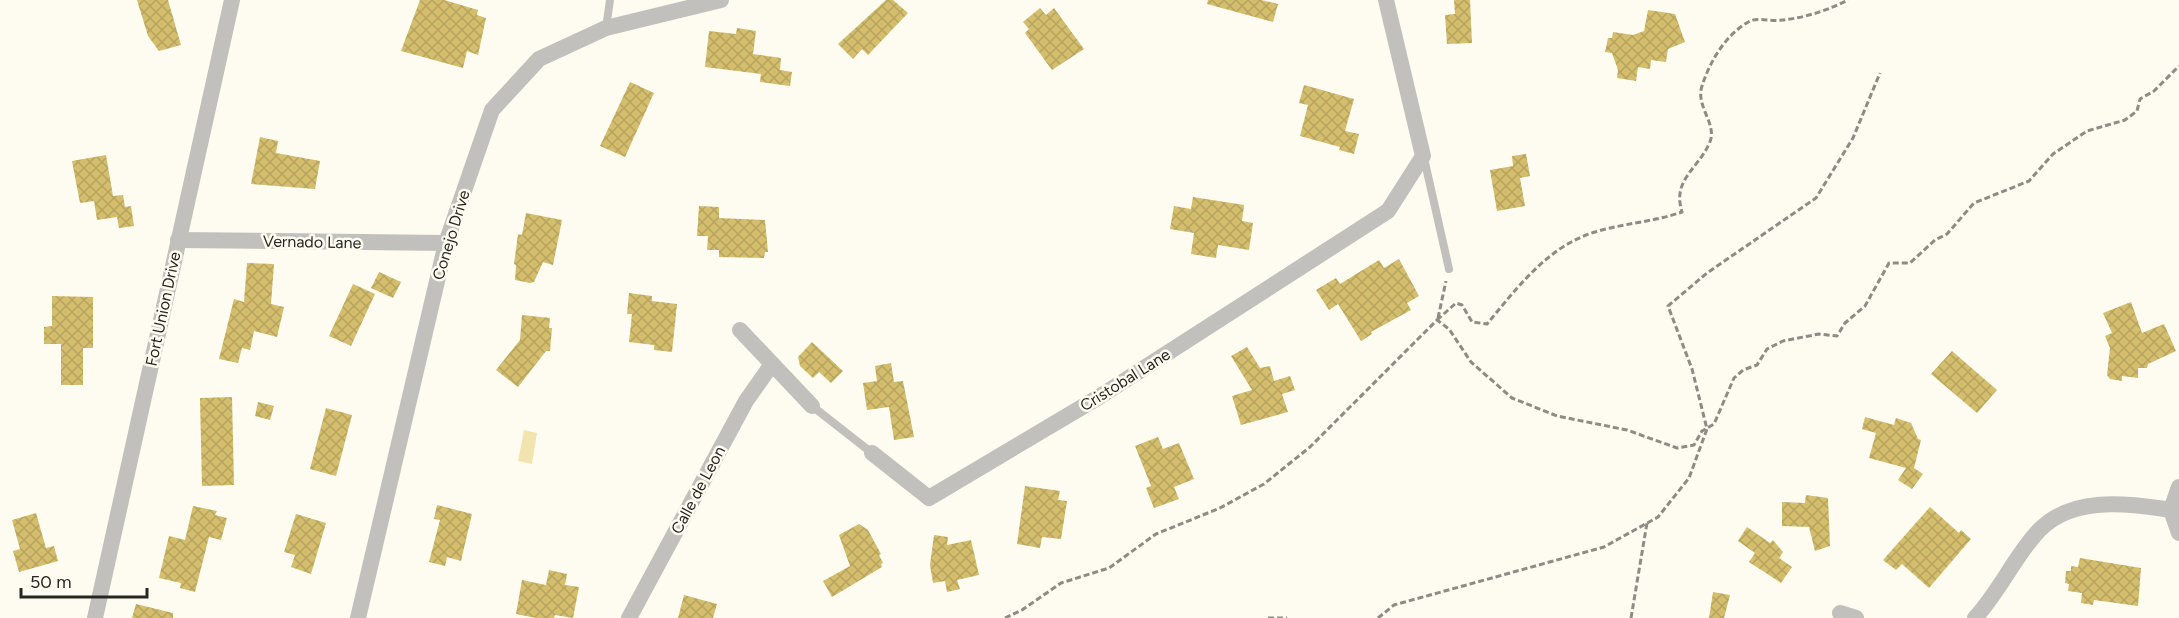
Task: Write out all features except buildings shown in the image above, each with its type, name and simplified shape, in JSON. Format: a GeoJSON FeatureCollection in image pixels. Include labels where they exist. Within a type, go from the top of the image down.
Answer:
{"type":"FeatureCollection","features":[{"type":"Feature","properties":{"kind":"street","name":"Fort Union Drive"},"geometry":{"type":"LineString","coordinates":[[95,618],[232,0]]}},
{"type":"Feature","properties":{"kind":"street","name":"Conejo Drive"},"geometry":{"type":"LineString","coordinates":[[358,618],[446,243],[492,110],[538,59],[606,28],[721,0]]}},
{"type":"Feature","properties":{"kind":"street"},"geometry":{"type":"LineString","coordinates":[[1386,0],[1424,156]]}},
{"type":"Feature","properties":{"kind":"street","name":"Cristobal Lane"},"geometry":{"type":"LineString","coordinates":[[872,453],[929,498],[1099,397],[1388,211],[1424,156]]}},
{"type":"Feature","properties":{"kind":"street","name":"Vernado Lane"},"geometry":{"type":"LineString","coordinates":[[178,240],[446,243]]}},
{"type":"Feature","properties":{"kind":"street"},"geometry":{"type":"LineString","coordinates":[[740,330],[812,406]]}},
{"type":"Feature","properties":{"kind":"street","name":"Calle de Leon"},"geometry":{"type":"LineString","coordinates":[[629,618],[746,401],[772,364]]}},
{"type":"Feature","properties":{"kind":"street"},"geometry":{"type":"LineString","coordinates":[[2179,487],[2171,510],[2179,533]]}},
{"type":"Feature","properties":{"kind":"street"},"geometry":{"type":"LineString","coordinates":[[1975,618],[1990,602],[2034,535],[2058,514],[2082,507],[2110,504],[2171,510]]}},
{"type":"Feature","properties":{"kind":"street"},"geometry":{"type":"LineString","coordinates":[[1840,613],[1856,618]]}},
{"type":"Feature","properties":{"kind":"lane"},"geometry":{"type":"LineString","coordinates":[[606,28],[610,0]]}},
{"type":"Feature","properties":{"kind":"lane"},"geometry":{"type":"LineString","coordinates":[[1424,156],[1449,268]]}},
{"type":"Feature","properties":{"kind":"lane","name":"Cristobal Lane"},"geometry":{"type":"LineString","coordinates":[[812,406],[872,453]]}},
{"type":"Feature","properties":{"kind":"path"},"geometry":{"type":"LineString","coordinates":[[1005,618],[1022,610],[1061,583],[1109,568],[1156,534],[1220,508],[1269,480],[1310,447],[1456,303],[1462,305],[1472,322],[1487,324],[1539,264],[1569,243],[1593,232],[1666,218],[1682,212],[1678,200],[1680,186],[1711,142],[1710,125],[1701,104],[1701,88],[1723,43],[1752,20],[1782,20],[1828,10],[1848,0]]}},
{"type":"Feature","properties":{"kind":"path"},"geometry":{"type":"LineString","coordinates":[[1437,320],[1449,329],[1471,362],[1512,398],[1557,416],[1628,430],[1677,448],[1694,445],[1702,431],[1714,424],[1734,378],[1743,370],[1757,365],[1767,349],[1783,341],[1819,334],[1837,336],[1852,316],[1865,306],[1889,263],[1910,263],[1935,240],[1947,234],[1974,203],[2029,181],[2053,154],[2087,131],[2125,120],[2137,111],[2140,99],[2154,91],[2179,66]]}},
{"type":"Feature","properties":{"kind":"path"},"geometry":{"type":"LineString","coordinates":[[1378,618],[1394,605],[1604,547],[1658,517],[1689,478],[1707,429],[1692,369],[1668,306],[1707,273],[1816,198],[1853,138],[1881,73]]}},
{"type":"Feature","properties":{"kind":"path"},"geometry":{"type":"LineString","coordinates":[[1437,320],[1449,268]]}},
{"type":"Feature","properties":{"kind":"path"},"geometry":{"type":"LineString","coordinates":[[1631,618],[1647,524]]}},
{"type":"Feature","properties":{"kind":"path"},"geometry":{"type":"LineString","coordinates":[[1268,618],[1287,618]]}},
{"type":"Feature","properties":{"kind":"shaded area"},"geometry":{"type":"Polygon","coordinates":[[[524,430],[537,433],[532,464],[518,461],[524,430]]]}}]}
